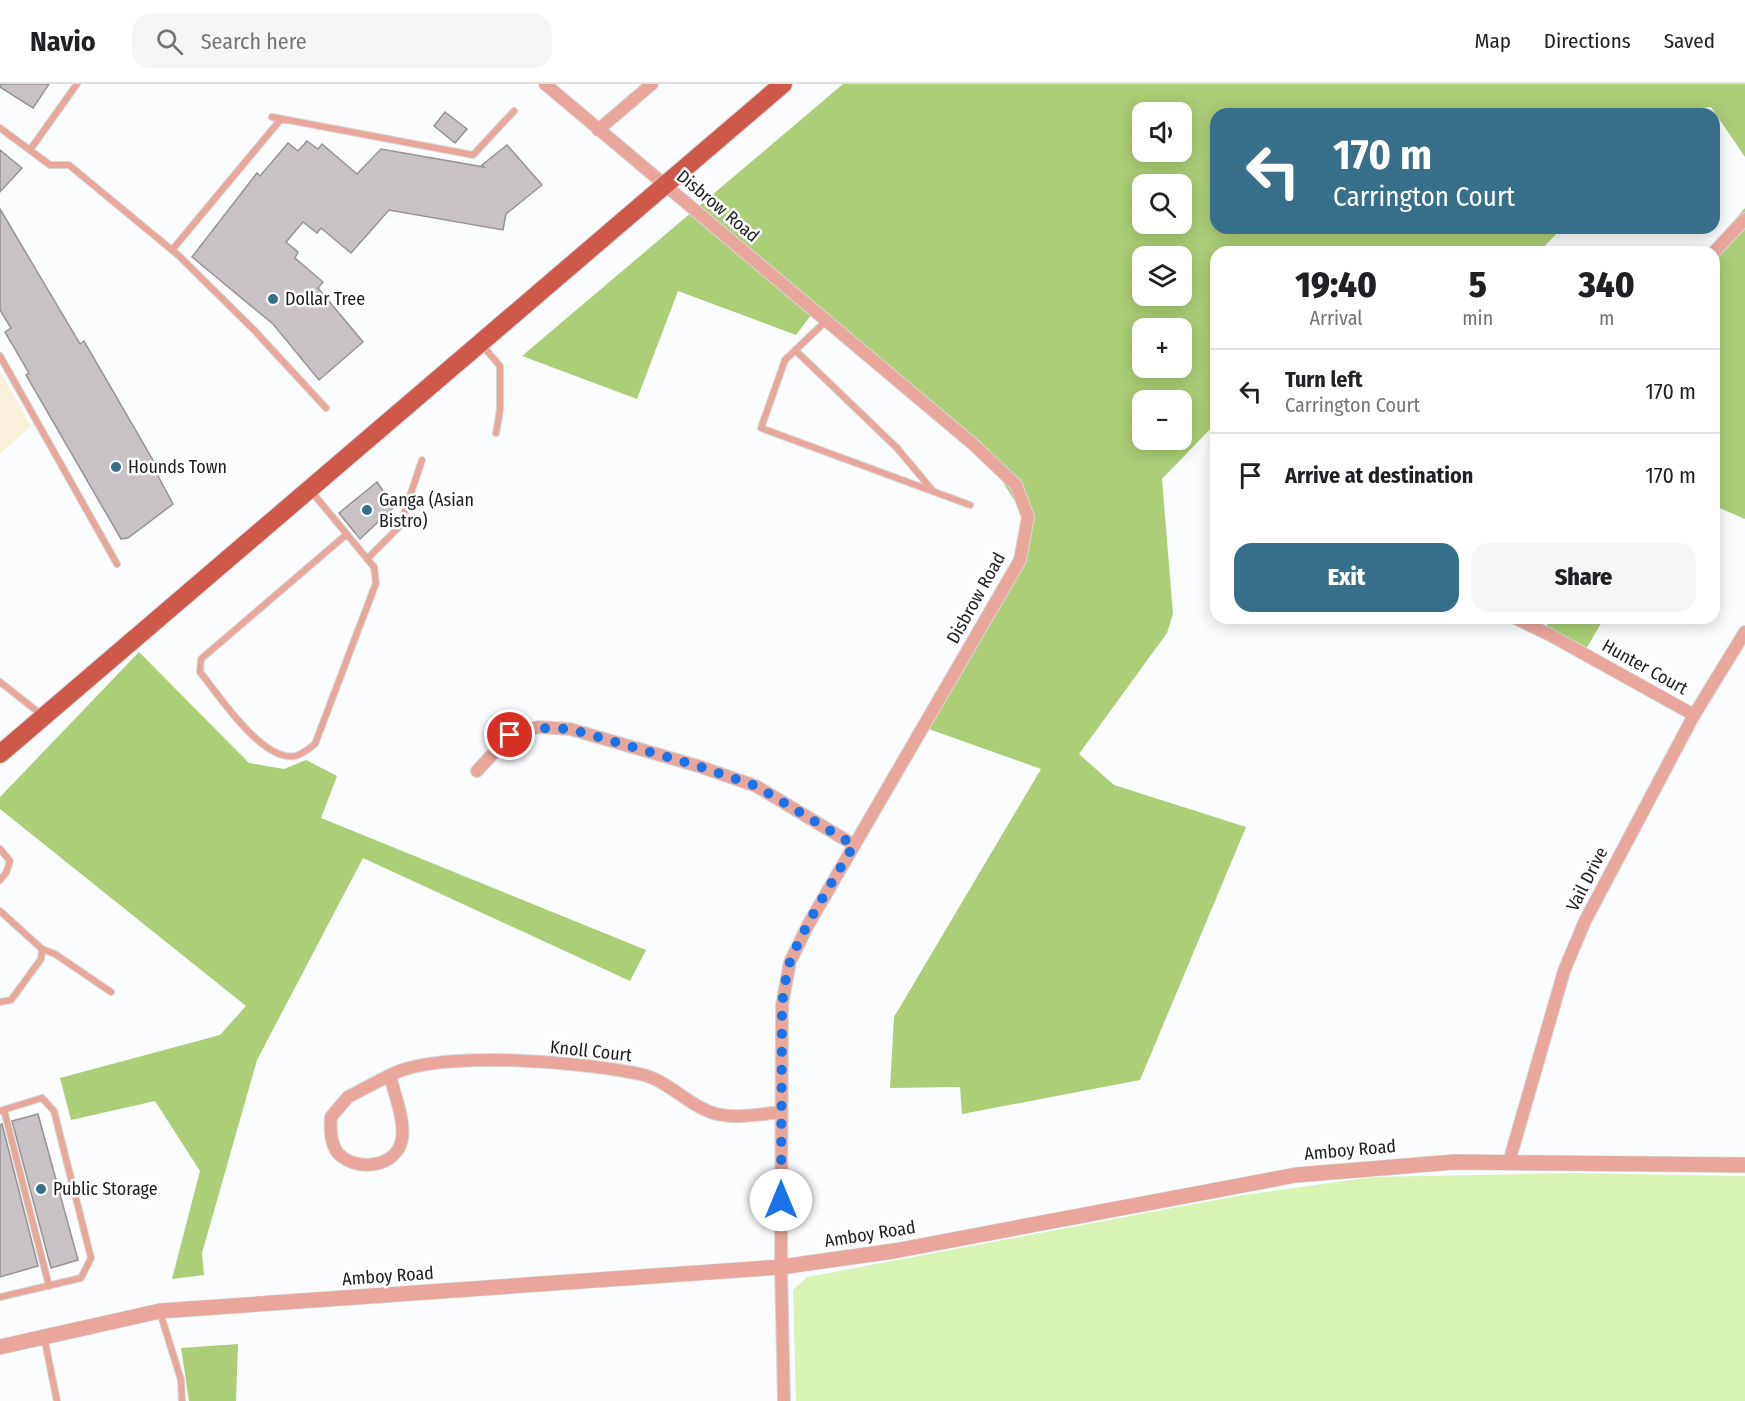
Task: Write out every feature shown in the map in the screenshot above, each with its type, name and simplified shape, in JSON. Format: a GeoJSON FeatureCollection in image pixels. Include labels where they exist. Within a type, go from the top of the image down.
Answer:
{"type":"FeatureCollection","features":[{"type":"Feature","properties":{"kind":"main road"},"geometry":{"type":"LineString","coordinates":[[0,754],[783,84]]}},
{"type":"Feature","properties":{"kind":"street","name":"Disbrow Road"},"geometry":{"type":"LineString","coordinates":[[545,84],[974,445],[1016,485],[1028,517],[1020,560],[807,925],[790,962],[782,1005],[781,1267],[784,1401]]}},
{"type":"Feature","properties":{"kind":"street"},"geometry":{"type":"LineString","coordinates":[[598,130],[652,84]]}},
{"type":"Feature","properties":{"kind":"street"},"geometry":{"type":"LineString","coordinates":[[1720,246],[1745,219]]}},
{"type":"Feature","properties":{"kind":"street","name":"Hunter Court"},"geometry":{"type":"LineString","coordinates":[[1527,624],[1694,715]]}},
{"type":"Feature","properties":{"kind":"street","name":"Vail Drive"},"geometry":{"type":"LineString","coordinates":[[1509,1162],[1564,971],[1605,879],[1694,715],[1745,632]]}},
{"type":"Feature","properties":{"kind":"street"},"geometry":{"type":"LineString","coordinates":[[477,771],[510,735],[538,728],[570,729],[698,766],[756,786],[854,845]]}},
{"type":"Feature","properties":{"kind":"street","name":"Knoll Court"},"geometry":{"type":"LineString","coordinates":[[390,1075],[401,1123],[402,1139],[399,1147],[383,1163],[373,1165],[351,1162],[340,1156],[333,1143],[331,1117],[348,1097],[390,1075],[406,1067],[467,1060],[582,1066],[646,1076],[716,1114],[736,1116],[781,1112]]}},
{"type":"Feature","properties":{"kind":"street","name":"Amboy Road"},"geometry":{"type":"LineString","coordinates":[[0,1347],[160,1311],[781,1267],[894,1251],[1296,1175],[1454,1161],[1745,1165]]}},
{"type":"Feature","properties":{"kind":"lane"},"geometry":{"type":"LineString","coordinates":[[30,150],[77,84]]}},
{"type":"Feature","properties":{"kind":"lane"},"geometry":{"type":"LineString","coordinates":[[272,117],[473,155],[514,111]]}},
{"type":"Feature","properties":{"kind":"lane"},"geometry":{"type":"LineString","coordinates":[[172,250],[281,119]]}},
{"type":"Feature","properties":{"kind":"lane"},"geometry":{"type":"LineString","coordinates":[[0,128],[50,165],[69,165],[172,250],[254,330],[326,408]]}},
{"type":"Feature","properties":{"kind":"lane"},"geometry":{"type":"LineString","coordinates":[[826,320],[784,360],[761,428],[970,506]]}},
{"type":"Feature","properties":{"kind":"lane"},"geometry":{"type":"LineString","coordinates":[[481,344],[500,366],[500,409],[496,433]]}},
{"type":"Feature","properties":{"kind":"lane"},"geometry":{"type":"LineString","coordinates":[[795,350],[897,448],[933,492]]}},
{"type":"Feature","properties":{"kind":"lane"},"geometry":{"type":"LineString","coordinates":[[0,356],[117,564]]}},
{"type":"Feature","properties":{"kind":"lane"},"geometry":{"type":"LineString","coordinates":[[367,559],[400,526],[422,460]]}},
{"type":"Feature","properties":{"kind":"lane"},"geometry":{"type":"LineString","coordinates":[[310,490],[347,534],[374,567],[376,583],[315,744],[295,756],[279,754],[260,744],[200,672],[201,658],[347,534]]}},
{"type":"Feature","properties":{"kind":"lane"},"geometry":{"type":"LineString","coordinates":[[0,682],[45,717]]}},
{"type":"Feature","properties":{"kind":"lane"},"geometry":{"type":"LineString","coordinates":[[0,849],[10,861],[6,873],[0,880]]}},
{"type":"Feature","properties":{"kind":"lane"},"geometry":{"type":"LineString","coordinates":[[0,911],[42,949],[55,954],[111,992]]}},
{"type":"Feature","properties":{"kind":"lane"},"geometry":{"type":"LineString","coordinates":[[0,1002],[11,1000],[41,959],[42,949]]}},
{"type":"Feature","properties":{"kind":"lane"},"geometry":{"type":"LineString","coordinates":[[0,1288],[1,1296],[50,1286],[81,1278],[91,1258],[54,1111],[42,1098],[2,1110],[50,1286]]}},
{"type":"Feature","properties":{"kind":"lane"},"geometry":{"type":"LineString","coordinates":[[160,1311],[181,1380],[182,1401]]}},
{"type":"Feature","properties":{"kind":"lane"},"geometry":{"type":"LineString","coordinates":[[44,1336],[57,1401]]}},
{"type":"Feature","properties":{"kind":"shaded area"},"geometry":{"type":"Polygon","coordinates":[[[0,371],[31,426],[0,454],[0,371]]]}},
{"type":"Feature","properties":{"kind":"green space"},"geometry":{"type":"Polygon","coordinates":[[[843,84],[1745,84],[1745,157],[1720,120],[1720,108],[1711,107],[1210,108],[1210,234],[1556,234],[1545,246],[1210,246],[1210,429],[1192,448],[1192,390],[1132,390],[1132,450],[1190,450],[1162,479],[1173,614],[1167,633],[1079,754],[1114,785],[1246,827],[1140,1080],[962,1114],[960,1087],[890,1088],[894,1017],[1041,769],[923,727],[1021,563],[1029,524],[996,471],[814,311],[796,335],[678,291],[637,399],[522,356],[843,84]]]}},
{"type":"Feature","properties":{"kind":"green space"},"geometry":{"type":"Polygon","coordinates":[[[1745,208],[1745,519],[1720,508],[1720,246],[1711,246],[1745,208]]]}},
{"type":"Feature","properties":{"kind":"green space"},"geometry":{"type":"Polygon","coordinates":[[[1548,624],[1601,624],[1585,651],[1545,630],[1548,624]]]}},
{"type":"Feature","properties":{"kind":"green space"},"geometry":{"type":"Polygon","coordinates":[[[139,652],[249,763],[284,769],[306,760],[337,776],[321,818],[646,950],[630,981],[363,858],[257,1060],[202,1253],[204,1275],[172,1279],[200,1171],[155,1101],[71,1120],[60,1078],[220,1035],[246,1006],[0,809],[0,797],[139,652]]]}},
{"type":"Feature","properties":{"kind":"green space"},"geometry":{"type":"Polygon","coordinates":[[[1571,1173],[1745,1176],[1745,1401],[796,1401],[793,1290],[807,1277],[1242,1195],[1373,1177],[1571,1173]]]}},
{"type":"Feature","properties":{"kind":"green space"},"geometry":{"type":"Polygon","coordinates":[[[238,1344],[236,1401],[189,1401],[181,1348],[238,1344]]]}},
{"type":"Feature","properties":{"kind":"building"},"geometry":{"type":"Polygon","coordinates":[[[0,84],[49,84],[33,108],[0,87],[0,84]]]}},
{"type":"Feature","properties":{"kind":"building"},"geometry":{"type":"Polygon","coordinates":[[[445,112],[467,129],[455,143],[434,126],[445,112]]]}},
{"type":"Feature","properties":{"kind":"building"},"geometry":{"type":"Polygon","coordinates":[[[307,141],[318,149],[322,144],[357,174],[381,149],[484,167],[482,165],[507,145],[542,185],[506,214],[503,230],[389,210],[351,253],[321,228],[317,233],[303,222],[286,242],[298,252],[295,258],[323,282],[318,288],[363,342],[319,380],[273,324],[192,257],[257,173],[260,176],[288,143],[298,151],[307,141]]]}},
{"type":"Feature","properties":{"kind":"building"},"geometry":{"type":"Polygon","coordinates":[[[0,150],[22,168],[0,192],[0,150]]]}},
{"type":"Feature","properties":{"kind":"building"},"geometry":{"type":"Polygon","coordinates":[[[0,209],[80,344],[84,341],[161,474],[158,476],[173,504],[128,538],[121,539],[26,375],[29,373],[5,332],[11,328],[0,310],[0,209]]]}},
{"type":"Feature","properties":{"kind":"building","name":"Ganga (Asian Bistro)"},"geometry":{"type":"Polygon","coordinates":[[[377,482],[394,507],[360,539],[339,513],[377,482]]]}},
{"type":"Feature","properties":{"kind":"building"},"geometry":{"type":"Polygon","coordinates":[[[38,1114],[78,1260],[51,1268],[12,1121],[38,1114]]]}},
{"type":"Feature","properties":{"kind":"building"},"geometry":{"type":"Polygon","coordinates":[[[2,1124],[38,1266],[0,1277],[0,1125],[2,1124]]]}},
{"type":"Feature","properties":{"kind":"place","name":"Dollar Tree"},"geometry":{"type":"Point","coordinates":[273,299]}},
{"type":"Feature","properties":{"kind":"place","name":"Hounds Town"},"geometry":{"type":"Point","coordinates":[116,467]}},
{"type":"Feature","properties":{"kind":"place","name":"Ganga (Asian Bistro)"},"geometry":{"type":"Point","coordinates":[367,510]}},
{"type":"Feature","properties":{"kind":"place","name":"Public Storage"},"geometry":{"type":"Point","coordinates":[41,1189]}},
{"type":"Feature","properties":{"kind":"route"},"geometry":{"type":"LineString","coordinates":[[510,735],[538,728],[570,729],[698,766],[756,786],[854,845],[807,925],[790,962],[782,1005],[781,1200]]}}]}
